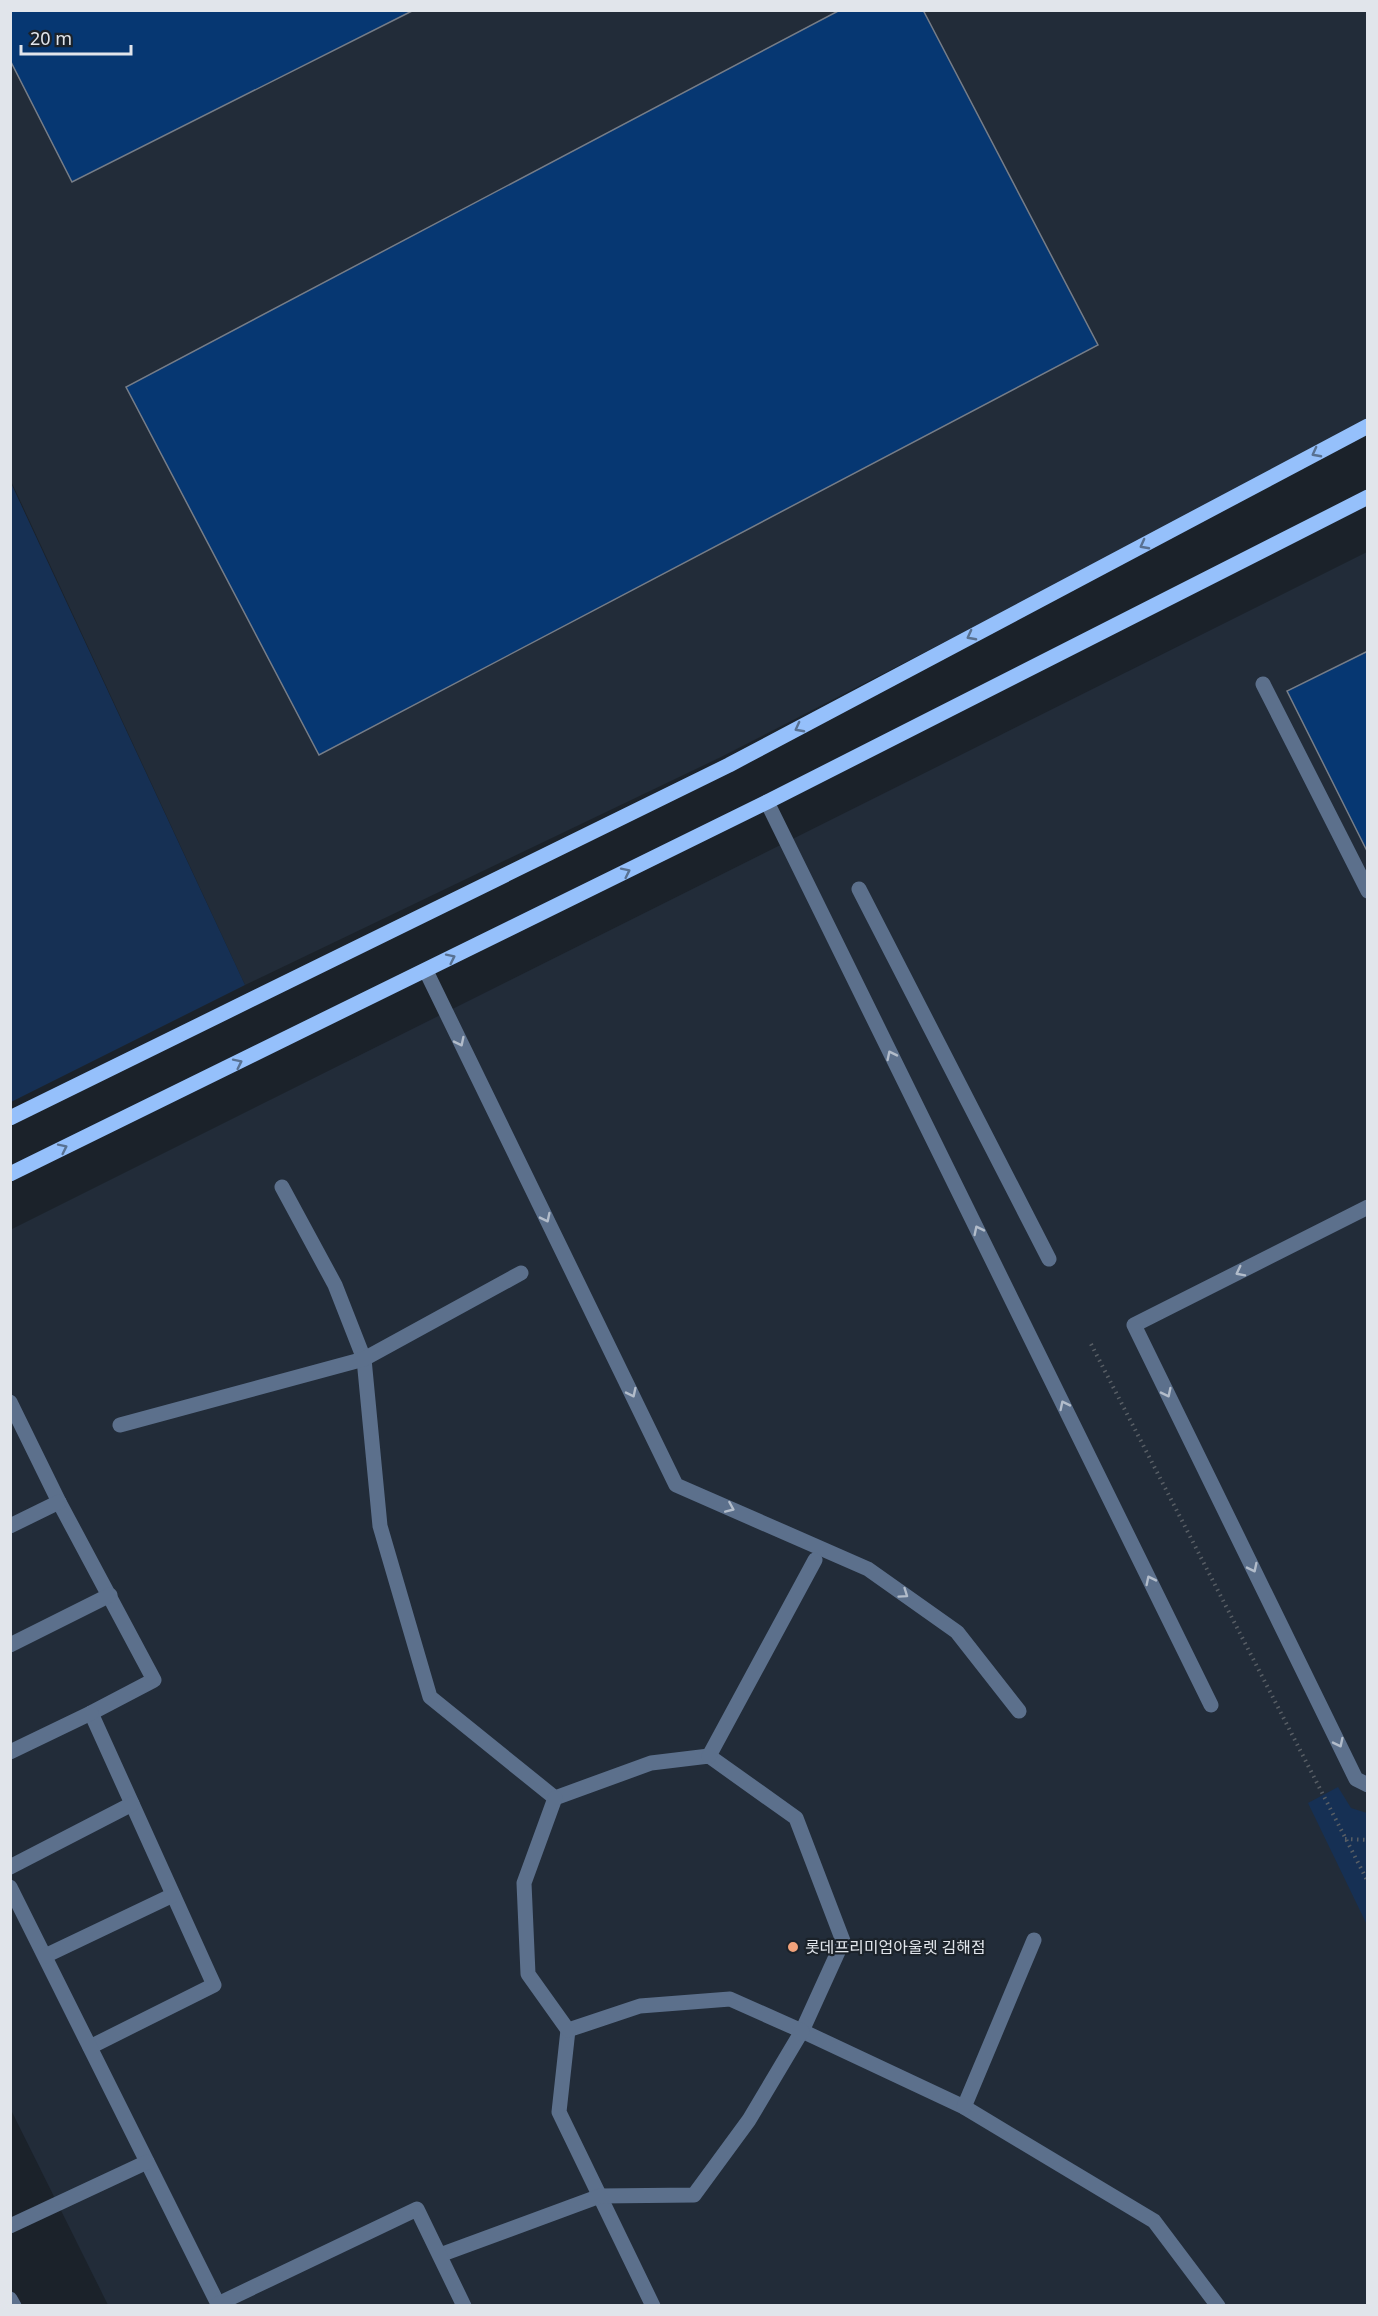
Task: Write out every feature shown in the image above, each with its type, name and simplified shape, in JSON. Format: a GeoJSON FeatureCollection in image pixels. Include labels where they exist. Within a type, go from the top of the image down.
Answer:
{"type":"FeatureCollection","features":[{"type":"Feature","properties":{"kind":"main road"},"geometry":{"type":"LineString","coordinates":[[10,1118],[729,765],[1368,426]]}},
{"type":"Feature","properties":{"kind":"main road"},"geometry":{"type":"LineString","coordinates":[[10,1174],[767,802],[1368,497]]}},
{"type":"Feature","properties":{"kind":"street"},"geometry":{"type":"LineString","coordinates":[[1263,684],[1368,891]]}},
{"type":"Feature","properties":{"kind":"street"},"geometry":{"type":"LineString","coordinates":[[767,802],[1211,1705]]}},
{"type":"Feature","properties":{"kind":"street"},"geometry":{"type":"LineString","coordinates":[[859,889],[1048,1259]]}},
{"type":"Feature","properties":{"kind":"street"},"geometry":{"type":"LineString","coordinates":[[426,971],[676,1485],[868,1569],[957,1632],[1019,1711]]}},
{"type":"Feature","properties":{"kind":"street"},"geometry":{"type":"LineString","coordinates":[[282,1187],[335,1285],[364,1359],[380,1526],[430,1697],[555,1798]]}},
{"type":"Feature","properties":{"kind":"street"},"geometry":{"type":"LineString","coordinates":[[1368,1207],[1134,1325],[1356,1779],[1368,1785]]}},
{"type":"Feature","properties":{"kind":"street"},"geometry":{"type":"LineString","coordinates":[[120,1425],[364,1359],[521,1273]]}},
{"type":"Feature","properties":{"kind":"street"},"geometry":{"type":"LineString","coordinates":[[10,1752],[154,1680],[13,1413]]}},
{"type":"Feature","properties":{"kind":"street"},"geometry":{"type":"LineString","coordinates":[[10,1526],[59,1502]]}},
{"type":"Feature","properties":{"kind":"street"},"geometry":{"type":"LineString","coordinates":[[709,1756],[815,1560]]}},
{"type":"Feature","properties":{"kind":"street"},"geometry":{"type":"LineString","coordinates":[[10,1645],[110,1595]]}},
{"type":"Feature","properties":{"kind":"street"},"geometry":{"type":"LineString","coordinates":[[90,2047],[214,1985],[91,1713]]}},
{"type":"Feature","properties":{"kind":"street"},"geometry":{"type":"LineString","coordinates":[[440,2255],[600,2196],[694,2195],[748,2120],[802,2031],[843,1941],[796,1818],[709,1756],[651,1763],[555,1798],[524,1883],[528,1974],[568,2030],[559,2112],[600,2196],[653,2306]]}},
{"type":"Feature","properties":{"kind":"street"},"geometry":{"type":"LineString","coordinates":[[10,1867],[132,1804]]}},
{"type":"Feature","properties":{"kind":"street"},"geometry":{"type":"LineString","coordinates":[[10,1887],[218,2305],[417,2209],[440,2255],[460,2304]]}},
{"type":"Feature","properties":{"kind":"street"},"geometry":{"type":"LineString","coordinates":[[45,1956],[173,1895]]}},
{"type":"Feature","properties":{"kind":"street"},"geometry":{"type":"LineString","coordinates":[[964,2107],[1034,1940]]}},
{"type":"Feature","properties":{"kind":"street"},"geometry":{"type":"LineString","coordinates":[[568,2030],[640,2006],[730,1998],[964,2107],[1154,2221],[1218,2306]]}},
{"type":"Feature","properties":{"kind":"street"},"geometry":{"type":"LineString","coordinates":[[10,2226],[147,2162]]}},
{"type":"Feature","properties":{"kind":"street"},"geometry":{"type":"LineString","coordinates":[[10,2299],[14,2306]]}},
{"type":"Feature","properties":{"kind":"path"},"geometry":{"type":"LineString","coordinates":[[1091,1344],[1368,1882]]}},
{"type":"Feature","properties":{"kind":"path"},"geometry":{"type":"LineString","coordinates":[[1345,1839],[1368,1840]]}},
{"type":"Feature","properties":{"kind":"shaded area"},"geometry":{"type":"Polygon","coordinates":[[[10,11],[1367,11],[1367,425],[721,757],[245,985],[11,481],[10,11]]]}},
{"type":"Feature","properties":{"kind":"shaded area"},"geometry":{"type":"Polygon","coordinates":[[[10,481],[245,985],[11,1102],[10,1102],[10,481]]]}},
{"type":"Feature","properties":{"kind":"shaded area"},"geometry":{"type":"Polygon","coordinates":[[[1367,552],[1367,2305],[108,2305],[11,2110],[10,1230],[1367,552]]]}},
{"type":"Feature","properties":{"kind":"shaded area"},"geometry":{"type":"Polygon","coordinates":[[[1338,1787],[1351,1808],[1367,1813],[1367,1925],[1308,1803],[1338,1787]]]}},
{"type":"Feature","properties":{"kind":"building"},"geometry":{"type":"Polygon","coordinates":[[[10,10],[414,10],[72,182],[10,60],[10,10]]]}},
{"type":"Feature","properties":{"kind":"building"},"geometry":{"type":"Polygon","coordinates":[[[840,10],[923,10],[1098,345],[319,755],[126,387],[840,10]]]}},
{"type":"Feature","properties":{"kind":"building"},"geometry":{"type":"Polygon","coordinates":[[[1368,651],[1368,853],[1287,691],[1368,651]]]}},
{"type":"Feature","properties":{"kind":"place","name":"롯데프리미엄아울렛 김해점"},"geometry":{"type":"Point","coordinates":[793,1947]}}]}
